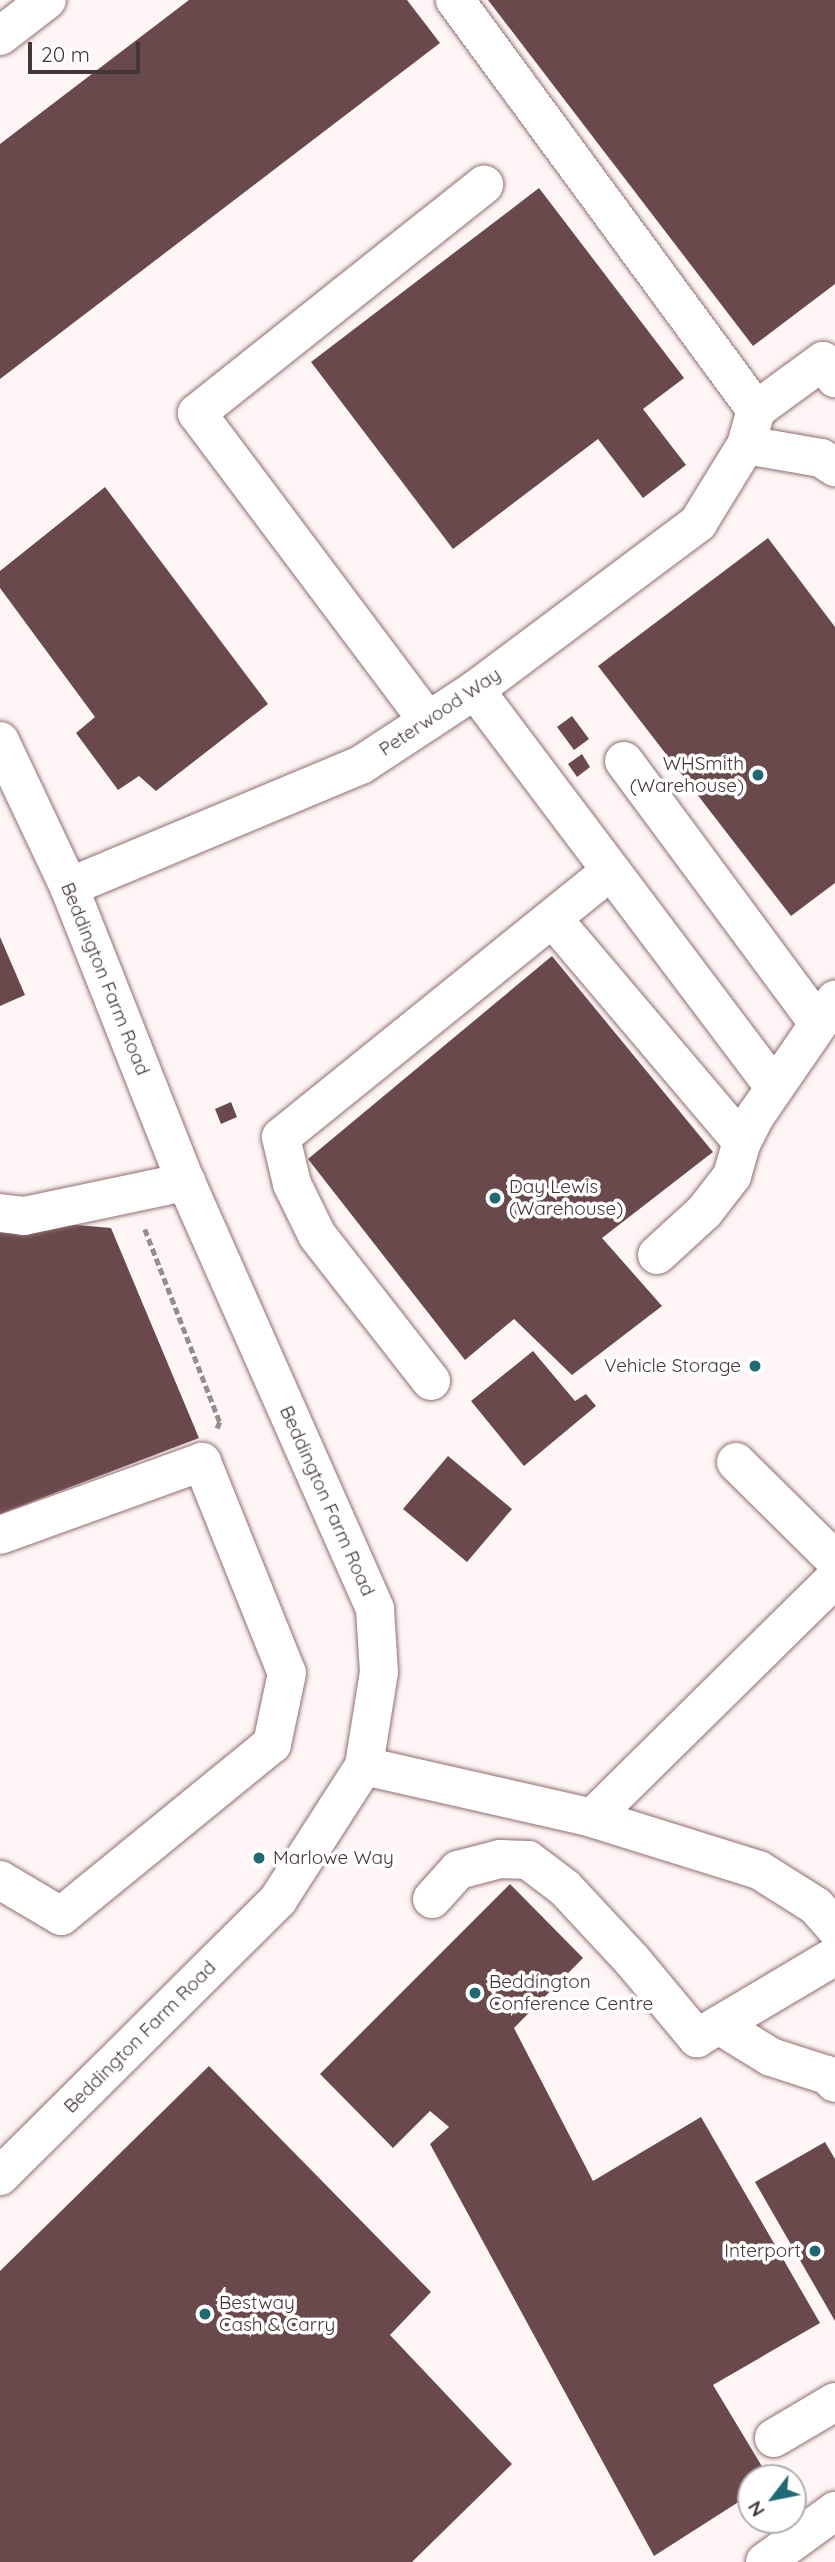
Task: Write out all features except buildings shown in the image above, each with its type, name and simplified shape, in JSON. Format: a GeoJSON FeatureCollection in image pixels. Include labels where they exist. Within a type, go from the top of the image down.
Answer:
{"type":"FeatureCollection","features":[{"type":"Feature","properties":{"kind":"street"},"geometry":{"type":"LineString","coordinates":[[0,36],[47,0]]}},
{"type":"Feature","properties":{"kind":"street"},"geometry":{"type":"LineString","coordinates":[[455,0],[751,427],[821,458],[835,467]]}},
{"type":"Feature","properties":{"kind":"street"},"geometry":{"type":"LineString","coordinates":[[428,721],[197,413],[484,185]]}},
{"type":"Feature","properties":{"kind":"street"},"geometry":{"type":"LineString","coordinates":[[751,427],[823,361],[835,377]]}},
{"type":"Feature","properties":{"kind":"street","name":"Peterwood Way"},"geometry":{"type":"LineString","coordinates":[[69,887],[360,765],[475,690],[698,523],[751,427]]}},
{"type":"Feature","properties":{"kind":"street"},"geometry":{"type":"LineString","coordinates":[[475,690],[773,1086]]}},
{"type":"Feature","properties":{"kind":"street","name":"Beddington Farm Road"},"geometry":{"type":"LineString","coordinates":[[0,741],[69,887],[186,1182],[375,1609],[379,1672],[365,1766],[278,1900],[0,2176]]}},
{"type":"Feature","properties":{"kind":"street"},"geometry":{"type":"LineString","coordinates":[[624,761],[826,1012],[773,1086],[742,1143],[732,1176],[704,1212],[657,1255]]}},
{"type":"Feature","properties":{"kind":"street"},"geometry":{"type":"LineString","coordinates":[[431,1381],[317,1235],[292,1184],[281,1137],[611,871]]}},
{"type":"Feature","properties":{"kind":"street"},"geometry":{"type":"LineString","coordinates":[[553,919],[742,1143]]}},
{"type":"Feature","properties":{"kind":"street"},"geometry":{"type":"LineString","coordinates":[[0,1213],[24,1216],[186,1182]]}},
{"type":"Feature","properties":{"kind":"street"},"geometry":{"type":"LineString","coordinates":[[0,1535],[202,1462],[286,1673],[272,1744],[61,1916],[0,1880]]}},
{"type":"Feature","properties":{"kind":"street"},"geometry":{"type":"LineString","coordinates":[[736,1462],[835,1560]]}},
{"type":"Feature","properties":{"kind":"street"},"geometry":{"type":"LineString","coordinates":[[592,1818],[835,1578]]}},
{"type":"Feature","properties":{"kind":"street"},"geometry":{"type":"LineString","coordinates":[[365,1766],[592,1818],[758,1870],[817,1906],[835,1927]]}},
{"type":"Feature","properties":{"kind":"street"},"geometry":{"type":"LineString","coordinates":[[432,1899],[458,1870],[500,1859],[527,1860],[565,1888],[632,1960],[697,2038],[835,1956]]}},
{"type":"Feature","properties":{"kind":"street"},"geometry":{"type":"LineString","coordinates":[[719,2025],[771,2057],[827,2075],[835,2082]]}},
{"type":"Feature","properties":{"kind":"street"},"geometry":{"type":"LineString","coordinates":[[774,2438],[835,2402]]}},
{"type":"Feature","properties":{"kind":"street"},"geometry":{"type":"LineString","coordinates":[[765,2562],[835,2511]]}},
{"type":"Feature","properties":{"kind":"path"},"geometry":{"type":"LineString","coordinates":[[131,1194],[220,1422],[202,1462]]}},
{"type":"Feature","properties":{"kind":"place","name":"WHSmith (Warehouse)"},"geometry":{"type":"Point","coordinates":[758,775]}},
{"type":"Feature","properties":{"kind":"place","name":"Day Lewis (Warehouse)"},"geometry":{"type":"Point","coordinates":[495,1198]}},
{"type":"Feature","properties":{"kind":"place","name":"Vehicle Storage"},"geometry":{"type":"Point","coordinates":[755,1366]}},
{"type":"Feature","properties":{"kind":"place","name":"Marlowe Way"},"geometry":{"type":"Point","coordinates":[259,1858]}},
{"type":"Feature","properties":{"kind":"place","name":"Beddington Conference Centre"},"geometry":{"type":"Point","coordinates":[475,1993]}},
{"type":"Feature","properties":{"kind":"place","name":"Interport"},"geometry":{"type":"Point","coordinates":[815,2251]}},
{"type":"Feature","properties":{"kind":"place","name":"Bestway Cash & Carry"},"geometry":{"type":"Point","coordinates":[205,2314]}}]}
